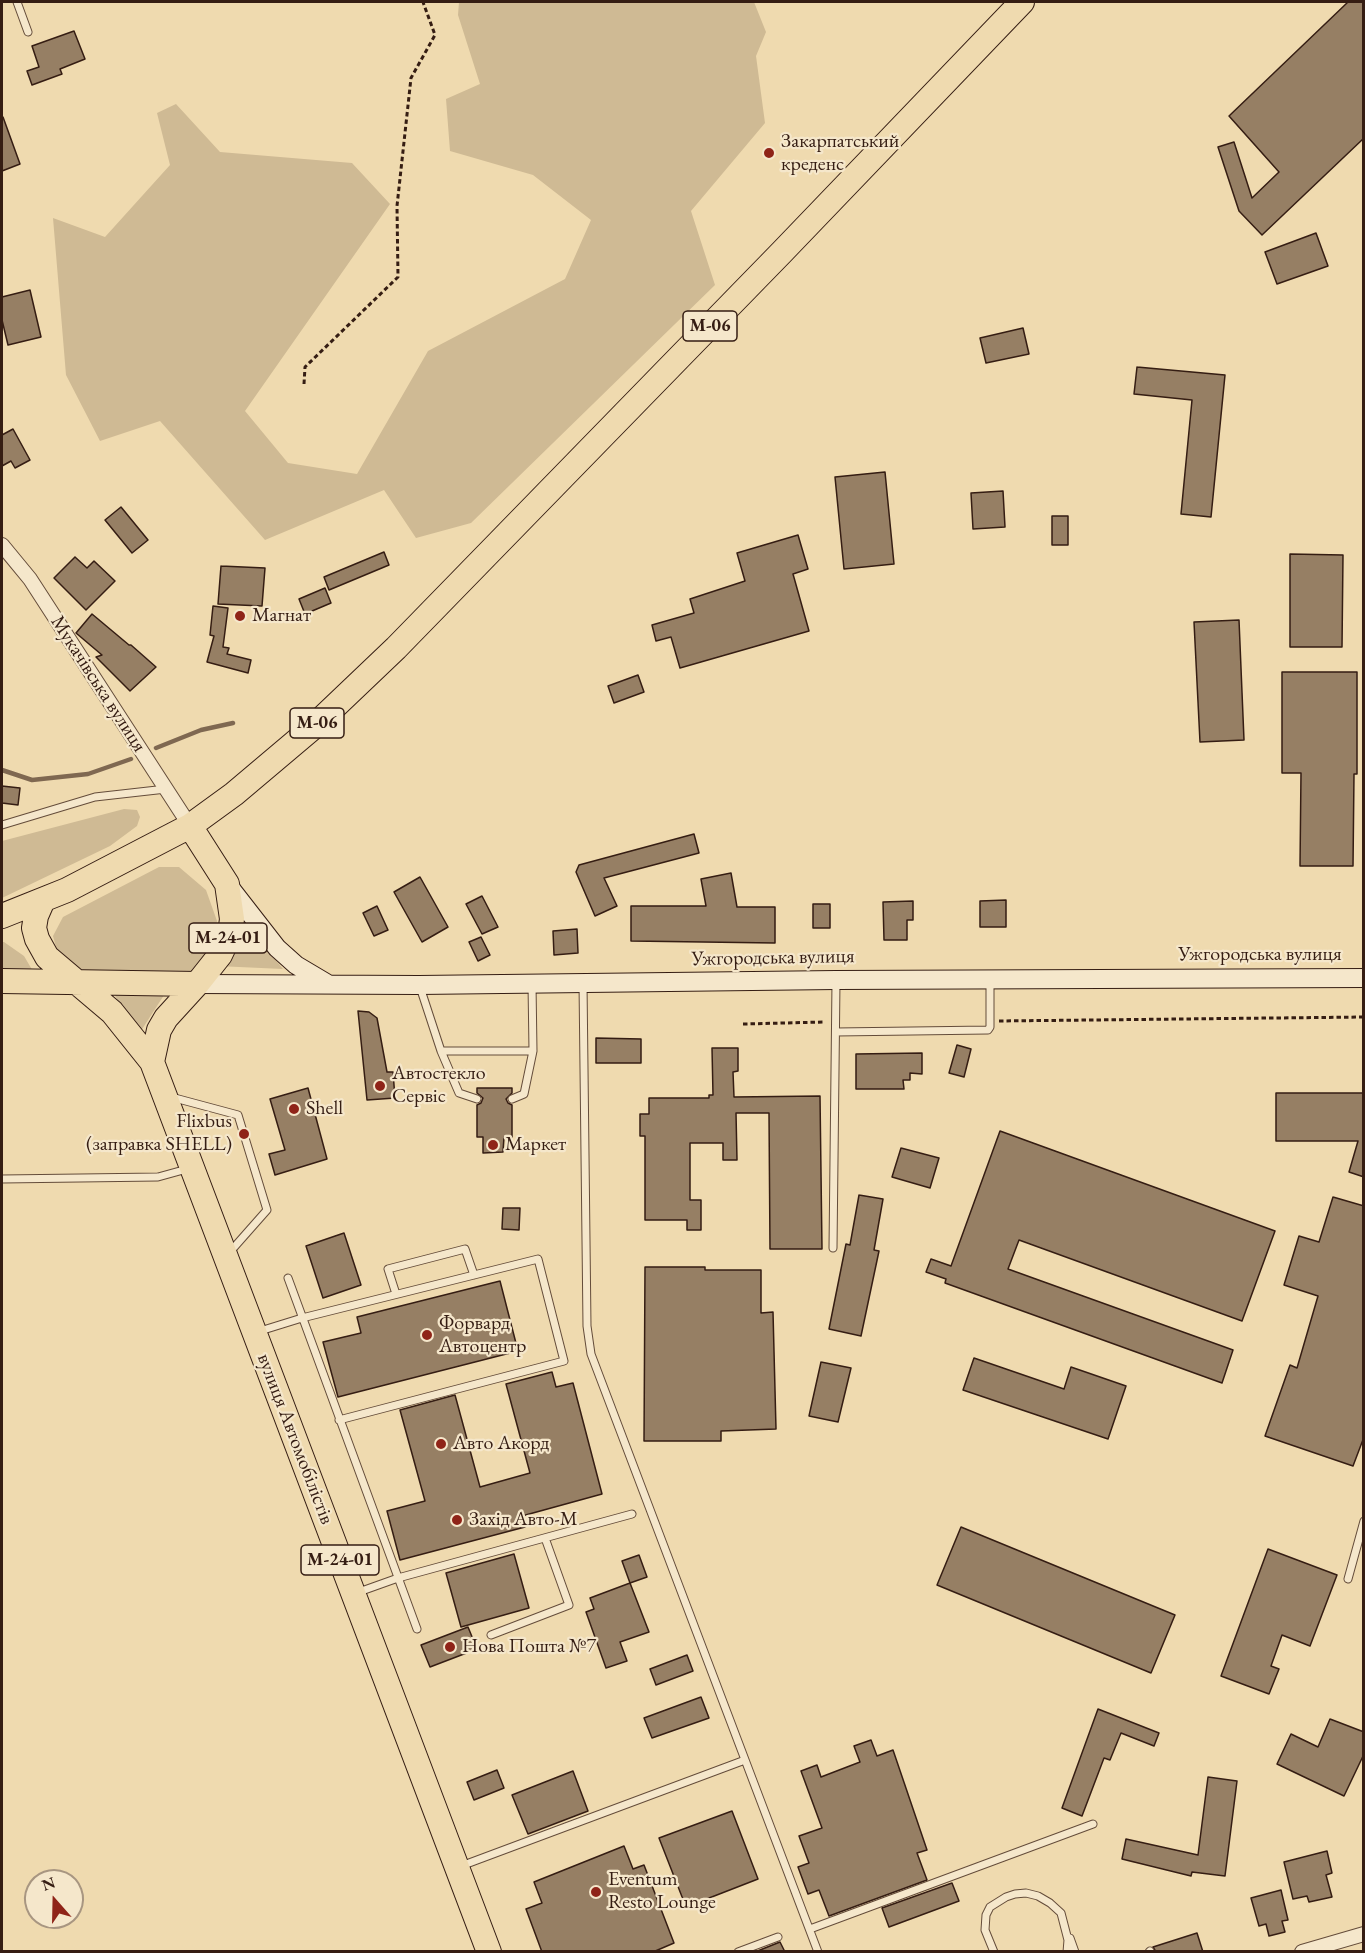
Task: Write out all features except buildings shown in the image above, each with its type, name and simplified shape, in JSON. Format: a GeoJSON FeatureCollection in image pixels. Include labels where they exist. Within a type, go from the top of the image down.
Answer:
{"type":"FeatureCollection","features":[{"type":"Feature","properties":{"kind":"highway","name":"М-06"},"geometry":{"type":"LineString","coordinates":[[2,916],[44,900],[111,868],[190,826],[234,794],[311,729],[396,648],[1022,2]]}},
{"type":"Feature","properties":{"kind":"highway","name":"М-24-01"},"geometry":{"type":"LineString","coordinates":[[152,1062],[159,1030],[166,1018],[197,984],[219,955],[230,934],[232,919],[227,884],[190,826]]}},
{"type":"Feature","properties":{"kind":"highway","name":"М-24-01"},"geometry":{"type":"LineString","coordinates":[[44,900],[36,916],[34,928],[37,939],[47,957],[78,983]]}},
{"type":"Feature","properties":{"kind":"highway"},"geometry":{"type":"LineString","coordinates":[[2,981],[197,984]]}},
{"type":"Feature","properties":{"kind":"highway","name":"вулиця Автомобілістів"},"geometry":{"type":"LineString","coordinates":[[78,983],[112,1012],[152,1062],[489,1952]]}},
{"type":"Feature","properties":{"kind":"main road"},"geometry":{"type":"LineString","coordinates":[[227,884],[276,948],[296,965],[330,985]]}},
{"type":"Feature","properties":{"kind":"main road","name":"Ужгородська вулиця"},"geometry":{"type":"LineString","coordinates":[[330,985],[1364,978]]}},
{"type":"Feature","properties":{"kind":"main road"},"geometry":{"type":"LineString","coordinates":[[197,984],[330,985]]}},
{"type":"Feature","properties":{"kind":"street","name":"Мукачівська вулиця"},"geometry":{"type":"LineString","coordinates":[[2,545],[30,579],[190,826]]}},
{"type":"Feature","properties":{"kind":"street"},"geometry":{"type":"LineString","coordinates":[[1302,1952],[1364,1934]]}},
{"type":"Feature","properties":{"kind":"lane"},"geometry":{"type":"LineString","coordinates":[[17,2],[28,32]]}},
{"type":"Feature","properties":{"kind":"lane"},"geometry":{"type":"LineString","coordinates":[[2,825],[95,797],[166,789]]}},
{"type":"Feature","properties":{"kind":"lane"},"geometry":{"type":"LineString","coordinates":[[836,1032],[983,1032],[988,1030],[990,1022],[990,979]]}},
{"type":"Feature","properties":{"kind":"lane"},"geometry":{"type":"LineString","coordinates":[[833,1248],[836,980]]}},
{"type":"Feature","properties":{"kind":"lane"},"geometry":{"type":"LineString","coordinates":[[583,983],[587,1326],[591,1354],[818,1952]]}},
{"type":"Feature","properties":{"kind":"lane"},"geometry":{"type":"LineString","coordinates":[[512,1099],[525,1094],[533,1051],[532,984]]}},
{"type":"Feature","properties":{"kind":"lane"},"geometry":{"type":"LineString","coordinates":[[419,985],[441,1051],[459,1093],[477,1099]]}},
{"type":"Feature","properties":{"kind":"lane"},"geometry":{"type":"LineString","coordinates":[[441,1051],[533,1051]]}},
{"type":"Feature","properties":{"kind":"lane"},"geometry":{"type":"LineString","coordinates":[[165,1095],[238,1115],[267,1209],[226,1257]]}},
{"type":"Feature","properties":{"kind":"lane"},"geometry":{"type":"LineString","coordinates":[[2,1179],[158,1177],[192,1168]]}},
{"type":"Feature","properties":{"kind":"lane"},"geometry":{"type":"LineString","coordinates":[[396,1294],[388,1269],[465,1249],[474,1275]]}},
{"type":"Feature","properties":{"kind":"lane"},"geometry":{"type":"LineString","coordinates":[[254,1333],[302,1318],[538,1259],[564,1361],[339,1420]]}},
{"type":"Feature","properties":{"kind":"lane"},"geometry":{"type":"LineString","coordinates":[[288,1278],[417,1629]]}},
{"type":"Feature","properties":{"kind":"lane"},"geometry":{"type":"LineString","coordinates":[[353,1594],[398,1578],[632,1514]]}},
{"type":"Feature","properties":{"kind":"lane"},"geometry":{"type":"LineString","coordinates":[[1348,1579],[1364,1521]]}},
{"type":"Feature","properties":{"kind":"lane"},"geometry":{"type":"LineString","coordinates":[[491,1635],[569,1605],[545,1538]]}},
{"type":"Feature","properties":{"kind":"lane"},"geometry":{"type":"LineString","coordinates":[[457,1867],[745,1760]]}},
{"type":"Feature","properties":{"kind":"lane"},"geometry":{"type":"LineString","coordinates":[[810,1929],[1093,1824]]}},
{"type":"Feature","properties":{"kind":"lane"},"geometry":{"type":"LineString","coordinates":[[994,1952],[986,1930],[986,1915],[990,1907],[1015,1894],[1038,1896],[1061,1913],[1075,1952]]}},
{"type":"Feature","properties":{"kind":"lane"},"geometry":{"type":"LineString","coordinates":[[1065,1924],[1068,1940],[1067,1952]]}},
{"type":"Feature","properties":{"kind":"lane"},"geometry":{"type":"LineString","coordinates":[[738,1952],[778,1937]]}},
{"type":"Feature","properties":{"kind":"path"},"geometry":{"type":"LineString","coordinates":[[304,384],[305,367],[398,277],[398,206],[411,78],[435,35],[423,2]]}},
{"type":"Feature","properties":{"kind":"path"},"geometry":{"type":"LineString","coordinates":[[990,1022],[1364,1017]]}},
{"type":"Feature","properties":{"kind":"path"},"geometry":{"type":"LineString","coordinates":[[743,1024],[836,1022]]}},
{"type":"Feature","properties":{"kind":"shaded area"},"geometry":{"type":"Polygon","coordinates":[[[459,2],[754,2],[766,32],[756,56],[765,123],[691,211],[715,285],[471,523],[416,538],[384,490],[265,540],[160,421],[100,441],[66,375],[53,218],[105,237],[170,165],[157,113],[176,104],[220,152],[352,163],[390,204],[245,411],[288,463],[357,474],[428,351],[565,279],[591,220],[533,175],[450,151],[446,99],[480,84],[458,15],[459,2]]]}},
{"type":"Feature","properties":{"kind":"shaded area"},"geometry":{"type":"Polygon","coordinates":[[[124,809],[137,810],[140,817],[137,826],[110,846],[2,898],[2,841],[124,809]]]}},
{"type":"Feature","properties":{"kind":"shaded area"},"geometry":{"type":"Polygon","coordinates":[[[159,867],[179,867],[206,890],[217,921],[212,948],[191,971],[84,973],[57,951],[53,936],[63,917],[159,867]]]}},
{"type":"Feature","properties":{"kind":"shaded area"},"geometry":{"type":"Polygon","coordinates":[[[240,916],[283,969],[217,966],[240,916]]]}},
{"type":"Feature","properties":{"kind":"shaded area"},"geometry":{"type":"Polygon","coordinates":[[[2,942],[24,956],[34,973],[2,973],[2,942]]]}},
{"type":"Feature","properties":{"kind":"shaded area"},"geometry":{"type":"Polygon","coordinates":[[[166,992],[139,1034],[114,994],[166,992]]]}},
{"type":"Feature","properties":{"kind":"waterway"},"geometry":{"type":"LineString","coordinates":[[156,748],[201,730],[233,723]]}},
{"type":"Feature","properties":{"kind":"waterway"},"geometry":{"type":"LineString","coordinates":[[2,770],[32,780],[88,774],[131,759]]}},
{"type":"Feature","properties":{"kind":"place","name":"Закарпатський креденс"},"geometry":{"type":"Point","coordinates":[769,153]}},
{"type":"Feature","properties":{"kind":"place","name":"Магнат"},"geometry":{"type":"Point","coordinates":[240,616]}},
{"type":"Feature","properties":{"kind":"place","name":"Автостекло Сервіс"},"geometry":{"type":"Point","coordinates":[380,1086]}},
{"type":"Feature","properties":{"kind":"place","name":"Shell"},"geometry":{"type":"Point","coordinates":[294,1109]}},
{"type":"Feature","properties":{"kind":"place","name":"Flixbus (заправка SHELL)"},"geometry":{"type":"Point","coordinates":[244,1134]}},
{"type":"Feature","properties":{"kind":"place","name":"Маркет"},"geometry":{"type":"Point","coordinates":[493,1145]}},
{"type":"Feature","properties":{"kind":"place","name":"Форвард Автоцентр"},"geometry":{"type":"Point","coordinates":[427,1335]}},
{"type":"Feature","properties":{"kind":"place","name":"Авто Акорд"},"geometry":{"type":"Point","coordinates":[441,1444]}},
{"type":"Feature","properties":{"kind":"place","name":"Захід Авто-М"},"geometry":{"type":"Point","coordinates":[457,1520]}},
{"type":"Feature","properties":{"kind":"place","name":"Нова Пошта №7"},"geometry":{"type":"Point","coordinates":[450,1647]}},
{"type":"Feature","properties":{"kind":"place","name":"Eventum Resto Lounge"},"geometry":{"type":"Point","coordinates":[596,1892]}}]}
